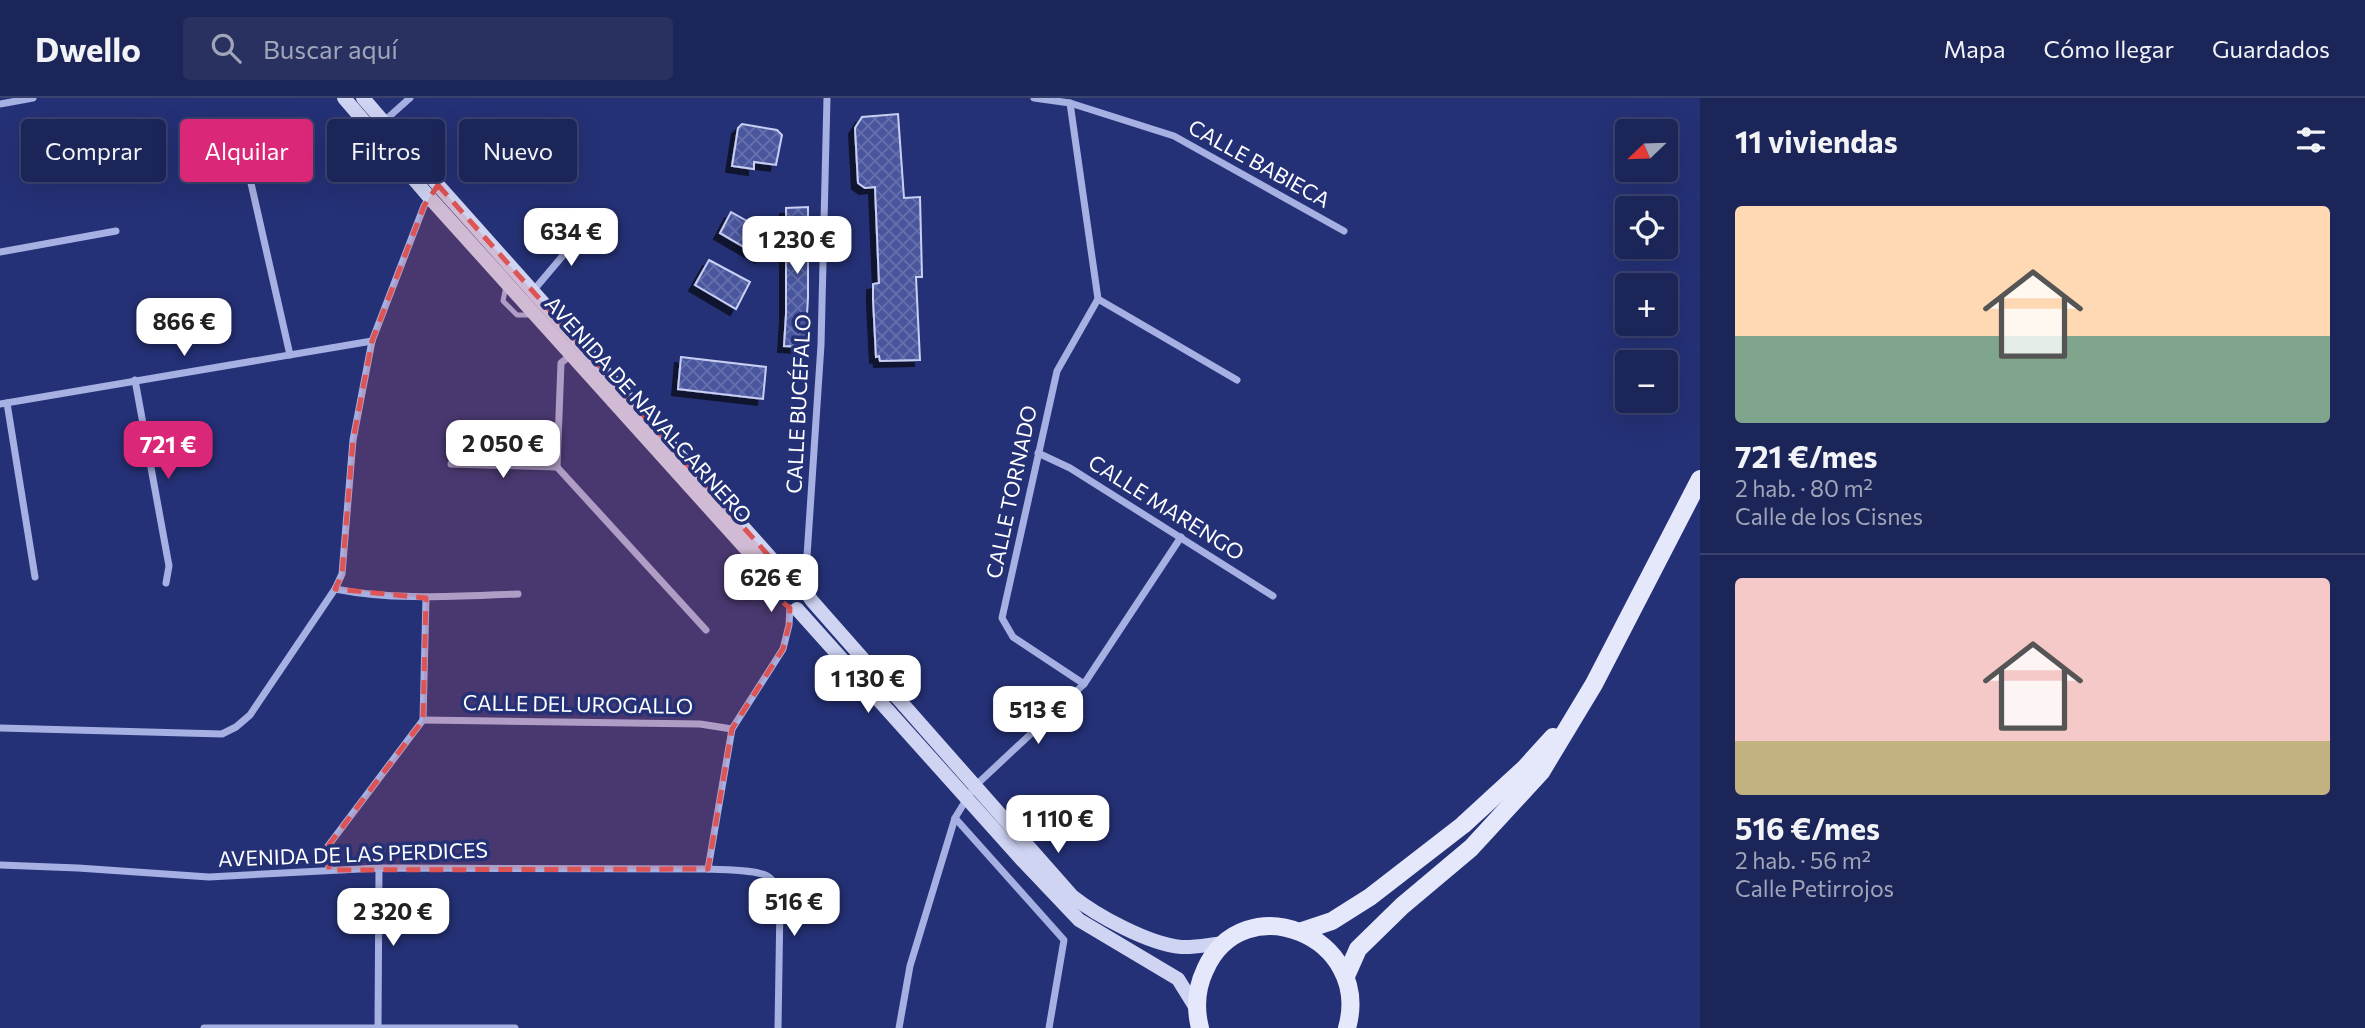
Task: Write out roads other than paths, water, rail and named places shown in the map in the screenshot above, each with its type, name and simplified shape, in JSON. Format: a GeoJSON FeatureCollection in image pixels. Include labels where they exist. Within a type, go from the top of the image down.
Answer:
{"type":"FeatureCollection","features":[{"type":"Feature","properties":{"kind":"main road"},"geometry":{"type":"LineString","coordinates":[[1346,976],[1358,950],[1402,906],[1471,848],[1541,772],[1594,684],[1700,479]]}},
{"type":"Feature","properties":{"kind":"main road"},"geometry":{"type":"LineString","coordinates":[[1302,932],[1332,921],[1370,897],[1463,825],[1524,769],[1579,709]]}},
{"type":"Feature","properties":{"kind":"main road"},"geometry":{"type":"LineString","coordinates":[[1200,1028],[1196,1008],[1199,984],[1209,961],[1225,943],[1242,933],[1262,927],[1282,927],[1302,932],[1320,942],[1336,957],[1346,976],[1351,996],[1347,1028]]}},
{"type":"Feature","properties":{"kind":"street"},"geometry":{"type":"LineString","coordinates":[[0,103],[33,98]]}},
{"type":"Feature","properties":{"kind":"street","name":"AVENIDA DE NAVALCARNERO"},"geometry":{"type":"LineString","coordinates":[[344,98],[362,119]]}},
{"type":"Feature","properties":{"kind":"street","name":"AVENIDA DE NAVALCARNERO"},"geometry":{"type":"LineString","coordinates":[[363,98],[382,119]]}},
{"type":"Feature","properties":{"kind":"street"},"geometry":{"type":"LineString","coordinates":[[386,119],[410,98]]}},
{"type":"Feature","properties":{"kind":"street","name":"CALLE BUCÉFALO"},"geometry":{"type":"LineString","coordinates":[[797,589],[806,571],[821,345],[827,98]]}},
{"type":"Feature","properties":{"kind":"street","name":"CALLE BABIECA"},"geometry":{"type":"LineString","coordinates":[[1034,98],[1070,103],[1174,136],[1344,231]]}},
{"type":"Feature","properties":{"kind":"street"},"geometry":{"type":"LineString","coordinates":[[1070,103],[1098,299],[1237,380]]}},
{"type":"Feature","properties":{"kind":"street"},"geometry":{"type":"LineString","coordinates":[[251,182],[290,355]]}},
{"type":"Feature","properties":{"kind":"street","name":"AVENIDA DE NAVALCARNERO"},"geometry":{"type":"LineString","coordinates":[[425,182],[533,291],[576,351]]}},
{"type":"Feature","properties":{"kind":"street","name":"AVENIDA DE NAVALCARNERO"},"geometry":{"type":"LineString","coordinates":[[428,182],[506,283],[535,315],[576,351],[797,589],[970,792],[1023,861],[1079,920],[1178,979],[1196,1008]]}},
{"type":"Feature","properties":{"kind":"street"},"geometry":{"type":"LineString","coordinates":[[0,728],[222,734],[250,715],[342,575],[353,440],[372,341],[424,206],[434,191]]}},
{"type":"Feature","properties":{"kind":"street","name":"AVENIDA DE NAVALCARNERO"},"geometry":{"type":"LineString","coordinates":[[533,291],[587,227]]}},
{"type":"Feature","properties":{"kind":"street"},"geometry":{"type":"LineString","coordinates":[[0,252],[116,231]]}},
{"type":"Feature","properties":{"kind":"street","name":"CALLE TORNADO"},"geometry":{"type":"LineString","coordinates":[[1084,684],[1013,637],[1002,618],[1057,371],[1098,299]]}},
{"type":"Feature","properties":{"kind":"street"},"geometry":{"type":"LineString","coordinates":[[36,577],[4,404],[372,341]]}},
{"type":"Feature","properties":{"kind":"street"},"geometry":{"type":"LineString","coordinates":[[576,351],[561,363],[557,467],[706,630]]}},
{"type":"Feature","properties":{"kind":"street"},"geometry":{"type":"LineString","coordinates":[[135,380],[169,566],[166,583]]}},
{"type":"Feature","properties":{"kind":"street","name":"CALLE MARENGO"},"geometry":{"type":"LineString","coordinates":[[1038,453],[1070,468],[1273,596]]}},
{"type":"Feature","properties":{"kind":"street"},"geometry":{"type":"LineString","coordinates":[[451,464],[557,467]]}},
{"type":"Feature","properties":{"kind":"street"},"geometry":{"type":"LineString","coordinates":[[898,1028],[910,965],[955,818],[970,792],[1084,684],[1181,537]]}},
{"type":"Feature","properties":{"kind":"street"},"geometry":{"type":"LineString","coordinates":[[335,589],[368,596],[518,594]]}},
{"type":"Feature","properties":{"kind":"street"},"geometry":{"type":"LineString","coordinates":[[797,589],[804,605],[794,608],[783,598],[797,589]]}},
{"type":"Feature","properties":{"kind":"street"},"geometry":{"type":"LineString","coordinates":[[329,870],[328,846],[423,720],[426,597]]}},
{"type":"Feature","properties":{"kind":"street"},"geometry":{"type":"LineString","coordinates":[[708,869],[733,729],[783,649],[794,608]]}},
{"type":"Feature","properties":{"kind":"street","name":"AVENIDA DE NAVALCARNERO"},"geometry":{"type":"LineString","coordinates":[[794,608],[970,792],[1072,896],[1090,910],[1135,933],[1181,947],[1225,943]]}},
{"type":"Feature","properties":{"kind":"street","name":"CALLE DEL UROGALLO"},"geometry":{"type":"LineString","coordinates":[[423,720],[700,723],[733,729]]}},
{"type":"Feature","properties":{"kind":"street"},"geometry":{"type":"LineString","coordinates":[[955,818],[1064,940],[1049,1028]]}},
{"type":"Feature","properties":{"kind":"street","name":"AVENIDA DE LAS PERDICES"},"geometry":{"type":"LineString","coordinates":[[0,865],[209,877],[379,868],[708,869],[759,873],[771,877],[780,904],[778,1028]]}},
{"type":"Feature","properties":{"kind":"street"},"geometry":{"type":"LineString","coordinates":[[378,1027],[379,868]]}},
{"type":"Feature","properties":{"kind":"street"},"geometry":{"type":"LineString","coordinates":[[204,1028],[515,1028]]}}]}
